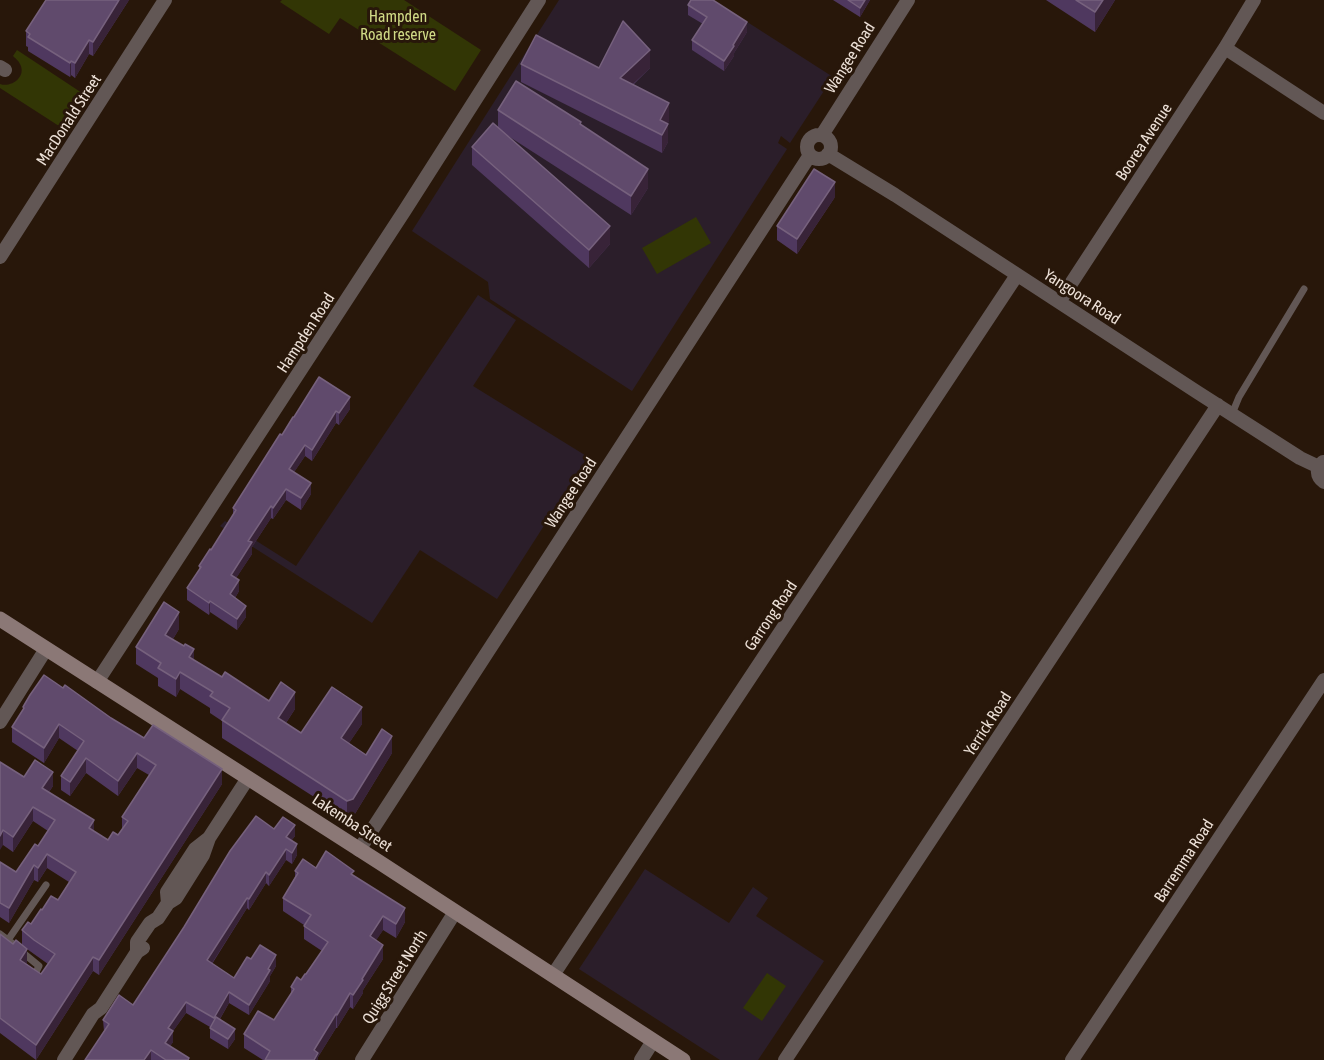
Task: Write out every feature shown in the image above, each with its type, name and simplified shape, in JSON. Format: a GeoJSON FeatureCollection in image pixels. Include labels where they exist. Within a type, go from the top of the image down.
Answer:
{"type":"FeatureCollection","features":[{"type":"Feature","properties":{"kind":"main road","name":"Lakemba Street"},"geometry":{"type":"LineString","coordinates":[[0,619],[683,1060]]}},
{"type":"Feature","properties":{"kind":"street","name":"MacDonald Street"},"geometry":{"type":"LineString","coordinates":[[0,257],[165,0]]}},
{"type":"Feature","properties":{"kind":"street","name":"Hampden Road"},"geometry":{"type":"LineString","coordinates":[[97,682],[539,0]]}},
{"type":"Feature","properties":{"kind":"street","name":"Wangee Road"},"geometry":{"type":"LineString","coordinates":[[822,135],[908,0]]}},
{"type":"Feature","properties":{"kind":"street","name":"Boorea Avenue"},"geometry":{"type":"LineString","coordinates":[[1059,302],[1254,0]]}},
{"type":"Feature","properties":{"kind":"street"},"geometry":{"type":"LineString","coordinates":[[1225,48],[1324,113]]}},
{"type":"Feature","properties":{"kind":"street"},"geometry":{"type":"LineString","coordinates":[[814,135],[822,135],[831,147],[828,154],[819,159],[810,155],[807,148],[808,140],[814,135]]}},
{"type":"Feature","properties":{"kind":"street","name":"Yangoora Road"},"geometry":{"type":"LineString","coordinates":[[828,154],[1300,458],[1321,464]]}},
{"type":"Feature","properties":{"kind":"street","name":"Wangee Road"},"geometry":{"type":"LineString","coordinates":[[359,850],[810,155]]}},
{"type":"Feature","properties":{"kind":"street","name":"Garrong Road"},"geometry":{"type":"LineString","coordinates":[[553,975],[1017,275]]}},
{"type":"Feature","properties":{"kind":"street","name":"Yerrick Road"},"geometry":{"type":"LineString","coordinates":[[785,1060],[1218,405]]}},
{"type":"Feature","properties":{"kind":"street"},"geometry":{"type":"LineString","coordinates":[[1321,464],[1318,474],[1324,482]]}},
{"type":"Feature","properties":{"kind":"street"},"geometry":{"type":"LineString","coordinates":[[0,722],[46,650]]}},
{"type":"Feature","properties":{"kind":"street","name":"Barremma Road"},"geometry":{"type":"LineString","coordinates":[[1072,1060],[1324,680]]}},
{"type":"Feature","properties":{"kind":"street"},"geometry":{"type":"LineString","coordinates":[[64,1060],[93,1014],[101,1008],[136,952],[137,942],[150,922],[158,918],[168,903],[167,892],[195,849],[209,838],[248,778]]}},
{"type":"Feature","properties":{"kind":"street","name":"Quigg Street North"},"geometry":{"type":"LineString","coordinates":[[362,1060],[456,912]]}},
{"type":"Feature","properties":{"kind":"street"},"geometry":{"type":"LineString","coordinates":[[73,1060],[99,1019],[101,1008]]}},
{"type":"Feature","properties":{"kind":"street"},"geometry":{"type":"LineString","coordinates":[[641,1060],[653,1041]]}},
{"type":"Feature","properties":{"kind":"lane"},"geometry":{"type":"LineString","coordinates":[[1232,414],[1239,396],[1304,289]]}},
{"type":"Feature","properties":{"kind":"lane"},"geometry":{"type":"LineString","coordinates":[[8,940],[46,885]]}},
{"type":"Feature","properties":{"kind":"lane"},"geometry":{"type":"LineString","coordinates":[[0,934],[39,966],[35,974]]}},
{"type":"Feature","properties":{"kind":"shaded area"},"geometry":{"type":"Polygon","coordinates":[[[559,0],[713,0],[833,77],[790,143],[781,136],[778,143],[787,149],[632,391],[490,299],[488,282],[412,231],[559,0]]]}},
{"type":"Feature","properties":{"kind":"shaded area"},"geometry":{"type":"Polygon","coordinates":[[[478,295],[516,320],[473,386],[588,457],[497,599],[420,550],[372,623],[220,526],[225,521],[296,566],[478,295]]]}},
{"type":"Feature","properties":{"kind":"shaded area"},"geometry":{"type":"Polygon","coordinates":[[[645,869],[729,923],[753,887],[768,898],[756,916],[824,961],[758,1060],[720,1060],[579,969],[645,869]]]}},
{"type":"Feature","properties":{"kind":"green space","name":"Hampden Road reserve"},"geometry":{"type":"Polygon","coordinates":[[[282,0],[404,0],[481,50],[455,91],[340,18],[329,34],[280,2],[282,0]]]}},
{"type":"Feature","properties":{"kind":"green space"},"geometry":{"type":"Polygon","coordinates":[[[17,50],[82,93],[59,126],[0,88],[0,84],[13,83],[20,77],[22,69],[13,56],[17,50]]]}},
{"type":"Feature","properties":{"kind":"green space"},"geometry":{"type":"Polygon","coordinates":[[[696,217],[711,243],[657,274],[642,248],[696,217]]]}},
{"type":"Feature","properties":{"kind":"green space"},"geometry":{"type":"Polygon","coordinates":[[[767,973],[786,986],[762,1021],[743,1008],[767,973]]]}},
{"type":"Feature","properties":{"kind":"building"},"geometry":{"type":"Polygon","coordinates":[[[46,0],[119,0],[93,42],[89,40],[75,63],[71,61],[70,63],[28,37],[30,34],[26,31],[46,0]]]}},
{"type":"Feature","properties":{"kind":"building"},"geometry":{"type":"Polygon","coordinates":[[[691,0],[713,0],[747,22],[724,61],[692,40],[707,17],[688,5],[691,0]]]}},
{"type":"Feature","properties":{"kind":"building"},"geometry":{"type":"Polygon","coordinates":[[[848,0],[865,0],[860,8],[848,0]]]}},
{"type":"Feature","properties":{"kind":"building"},"geometry":{"type":"Polygon","coordinates":[[[1076,0],[1103,0],[1095,12],[1076,0]]]}},
{"type":"Feature","properties":{"kind":"building"},"geometry":{"type":"Polygon","coordinates":[[[623,21],[650,50],[620,78],[669,103],[660,120],[668,124],[662,135],[521,64],[536,35],[599,68],[623,21]]]}},
{"type":"Feature","properties":{"kind":"building"},"geometry":{"type":"Polygon","coordinates":[[[516,81],[581,122],[580,124],[648,169],[631,196],[498,110],[516,81]]]}},
{"type":"Feature","properties":{"kind":"building"},"geometry":{"type":"Polygon","coordinates":[[[493,123],[610,226],[589,250],[472,147],[493,123]]]}},
{"type":"Feature","properties":{"kind":"building"},"geometry":{"type":"Polygon","coordinates":[[[814,169],[835,182],[797,239],[777,226],[814,169]]]}},
{"type":"Feature","properties":{"kind":"building"},"geometry":{"type":"Polygon","coordinates":[[[319,377],[350,397],[339,413],[336,411],[312,450],[305,445],[289,469],[311,483],[301,498],[286,489],[273,508],[271,506],[248,541],[252,542],[231,575],[239,580],[230,594],[246,606],[237,619],[187,588],[236,510],[233,508],[319,377]]]}},
{"type":"Feature","properties":{"kind":"building"},"geometry":{"type":"Polygon","coordinates":[[[164,602],[179,612],[165,635],[194,649],[189,657],[222,677],[225,672],[269,701],[281,682],[295,692],[278,718],[301,733],[332,687],[362,707],[341,738],[366,755],[382,729],[392,736],[353,799],[347,801],[222,720],[230,708],[210,696],[213,692],[180,672],[176,679],[158,668],[161,663],[136,647],[164,602]]]}},
{"type":"Feature","properties":{"kind":"building"},"geometry":{"type":"Polygon","coordinates":[[[44,675],[63,688],[65,685],[144,738],[153,725],[222,769],[99,960],[93,957],[36,1045],[0,1018],[0,934],[13,944],[16,940],[27,949],[20,960],[41,974],[55,954],[22,930],[28,922],[31,924],[51,896],[58,900],[76,872],[47,854],[38,868],[34,865],[9,908],[0,903],[0,862],[16,872],[35,844],[38,846],[55,820],[33,807],[13,837],[3,830],[0,836],[0,762],[24,777],[35,760],[53,772],[42,788],[94,820],[89,828],[108,840],[113,832],[118,835],[128,821],[122,817],[156,765],[137,753],[118,781],[86,758],[70,782],[61,776],[84,741],[59,724],[44,748],[12,727],[44,675]]]}},
{"type":"Feature","properties":{"kind":"building"},"geometry":{"type":"Polygon","coordinates":[[[256,816],[274,829],[283,817],[295,825],[286,837],[297,844],[292,853],[286,849],[269,875],[266,872],[207,960],[234,978],[247,957],[251,959],[260,945],[276,955],[268,969],[270,970],[249,1005],[229,992],[214,1018],[186,1002],[168,1028],[173,1031],[165,1043],[189,1058],[188,1060],[166,1060],[151,1050],[144,1060],[85,1060],[109,1024],[103,1020],[119,995],[133,1005],[230,851],[256,816]]]}},
{"type":"Feature","properties":{"kind":"building"},"geometry":{"type":"Polygon","coordinates":[[[326,851],[354,871],[351,874],[405,908],[396,924],[383,916],[370,936],[383,945],[363,980],[353,995],[350,993],[314,1050],[318,1053],[314,1060],[265,1060],[270,1051],[244,1034],[258,1011],[274,1020],[294,989],[291,987],[297,977],[301,980],[328,942],[304,926],[311,915],[283,898],[298,873],[295,871],[303,859],[316,868],[326,851]]]}},
{"type":"Feature","properties":{"kind":"building"},"geometry":{"type":"Polygon","coordinates":[[[216,1017],[235,1029],[228,1039],[210,1028],[216,1017]]]}}]}
